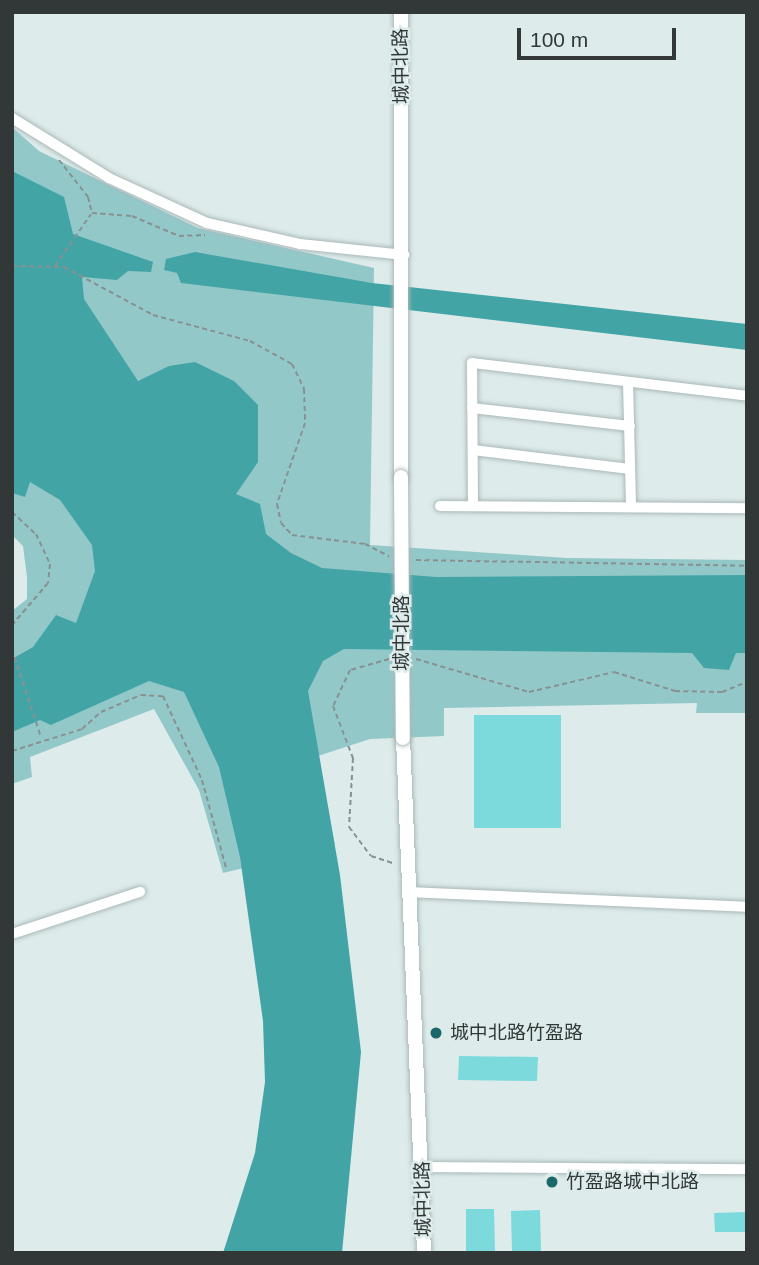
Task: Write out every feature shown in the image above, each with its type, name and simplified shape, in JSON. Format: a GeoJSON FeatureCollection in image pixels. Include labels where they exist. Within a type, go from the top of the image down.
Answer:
{"type":"FeatureCollection","features":[{"type":"Feature","properties":{"kind":"street","name":"城中北路"},"geometry":{"type":"LineString","coordinates":[[401,12],[404,261],[402,738],[407,892],[423,1167],[424,1253]]}},
{"type":"Feature","properties":{"kind":"street"},"geometry":{"type":"LineString","coordinates":[[12,118],[109,178],[226,228],[404,261]]}},
{"type":"Feature","properties":{"kind":"street"},"geometry":{"type":"LineString","coordinates":[[473,506],[472,363],[747,396]]}},
{"type":"Feature","properties":{"kind":"street"},"geometry":{"type":"LineString","coordinates":[[628,382],[631,507]]}},
{"type":"Feature","properties":{"kind":"street"},"geometry":{"type":"LineString","coordinates":[[472,408],[629,426]]}},
{"type":"Feature","properties":{"kind":"street"},"geometry":{"type":"LineString","coordinates":[[473,450],[631,468]]}},
{"type":"Feature","properties":{"kind":"street"},"geometry":{"type":"LineString","coordinates":[[440,506],[747,508]]}},
{"type":"Feature","properties":{"kind":"street"},"geometry":{"type":"LineString","coordinates":[[12,934],[140,892]]}},
{"type":"Feature","properties":{"kind":"street"},"geometry":{"type":"LineString","coordinates":[[407,892],[747,907]]}},
{"type":"Feature","properties":{"kind":"street"},"geometry":{"type":"LineString","coordinates":[[423,1167],[747,1169]]}},
{"type":"Feature","properties":{"kind":"path"},"geometry":{"type":"LineString","coordinates":[[53,143],[92,213]]}},
{"type":"Feature","properties":{"kind":"path"},"geometry":{"type":"LineString","coordinates":[[92,213],[132,216],[179,236],[226,228]]}},
{"type":"Feature","properties":{"kind":"path"},"geometry":{"type":"LineString","coordinates":[[55,266],[92,213]]}},
{"type":"Feature","properties":{"kind":"path"},"geometry":{"type":"LineString","coordinates":[[12,266],[55,266],[100,282]]}},
{"type":"Feature","properties":{"kind":"path"},"geometry":{"type":"LineString","coordinates":[[12,512],[36,534],[50,564],[48,583],[12,625]]}},
{"type":"Feature","properties":{"kind":"path"},"geometry":{"type":"LineString","coordinates":[[12,649],[41,738]]}},
{"type":"Feature","properties":{"kind":"path"},"geometry":{"type":"LineString","coordinates":[[397,659],[375,659],[350,670],[336,692],[334,718],[352,751],[349,827],[371,856],[406,867]]}},
{"type":"Feature","properties":{"kind":"path"},"geometry":{"type":"LineString","coordinates":[[409,659],[529,692],[614,672],[675,691],[722,692],[747,682]]}},
{"type":"Feature","properties":{"kind":"path"},"geometry":{"type":"LineString","coordinates":[[12,751],[41,738],[82,729],[101,712],[141,695],[163,696],[202,779],[226,868]]}},
{"type":"Feature","properties":{"kind":"shaded area"},"geometry":{"type":"Polygon","coordinates":[[[12,127],[39,151],[198,228],[374,268],[370,545],[567,558],[747,560],[747,713],[696,713],[697,703],[444,708],[444,736],[370,739],[318,756],[335,846],[223,873],[199,790],[154,709],[30,757],[32,777],[12,784],[12,611],[27,599],[27,577],[23,546],[12,535],[12,127]]]}},
{"type":"Feature","properties":{"kind":"shaded area"},"geometry":{"type":"Polygon","coordinates":[[[12,171],[64,197],[73,234],[153,262],[151,272],[128,271],[117,280],[82,277],[84,299],[138,381],[169,366],[195,362],[234,381],[258,405],[258,462],[236,494],[260,504],[266,534],[291,553],[322,568],[436,577],[747,575],[747,653],[736,653],[729,670],[704,668],[692,653],[344,649],[323,661],[308,691],[340,875],[361,1052],[342,1253],[223,1253],[255,1153],[265,1082],[263,1021],[240,857],[219,767],[184,692],[149,681],[51,725],[40,720],[12,732],[12,659],[33,647],[56,615],[76,623],[95,571],[92,545],[60,500],[30,482],[25,497],[12,493],[12,171]]]}},
{"type":"Feature","properties":{"kind":"shaded area"},"geometry":{"type":"Polygon","coordinates":[[[195,252],[372,283],[747,324],[747,350],[181,283],[177,273],[164,270],[166,259],[195,252]]]}},
{"type":"Feature","properties":{"kind":"building"},"geometry":{"type":"Polygon","coordinates":[[[474,715],[561,715],[561,828],[474,828],[474,715]]]}},
{"type":"Feature","properties":{"kind":"building"},"geometry":{"type":"Polygon","coordinates":[[[459,1056],[538,1057],[537,1081],[458,1080],[459,1056]]]}},
{"type":"Feature","properties":{"kind":"building"},"geometry":{"type":"Polygon","coordinates":[[[466,1209],[494,1209],[495,1253],[466,1253],[466,1209]]]}},
{"type":"Feature","properties":{"kind":"building"},"geometry":{"type":"Polygon","coordinates":[[[540,1210],[541,1253],[512,1253],[511,1211],[540,1210]]]}},
{"type":"Feature","properties":{"kind":"building"},"geometry":{"type":"Polygon","coordinates":[[[747,1212],[747,1232],[715,1232],[714,1213],[747,1212]]]}},
{"type":"Feature","properties":{"kind":"place","name":"城中北路竹盈路"},"geometry":{"type":"Point","coordinates":[436,1033]}},
{"type":"Feature","properties":{"kind":"place","name":"竹盈路城中北路"},"geometry":{"type":"Point","coordinates":[552,1182]}}]}
